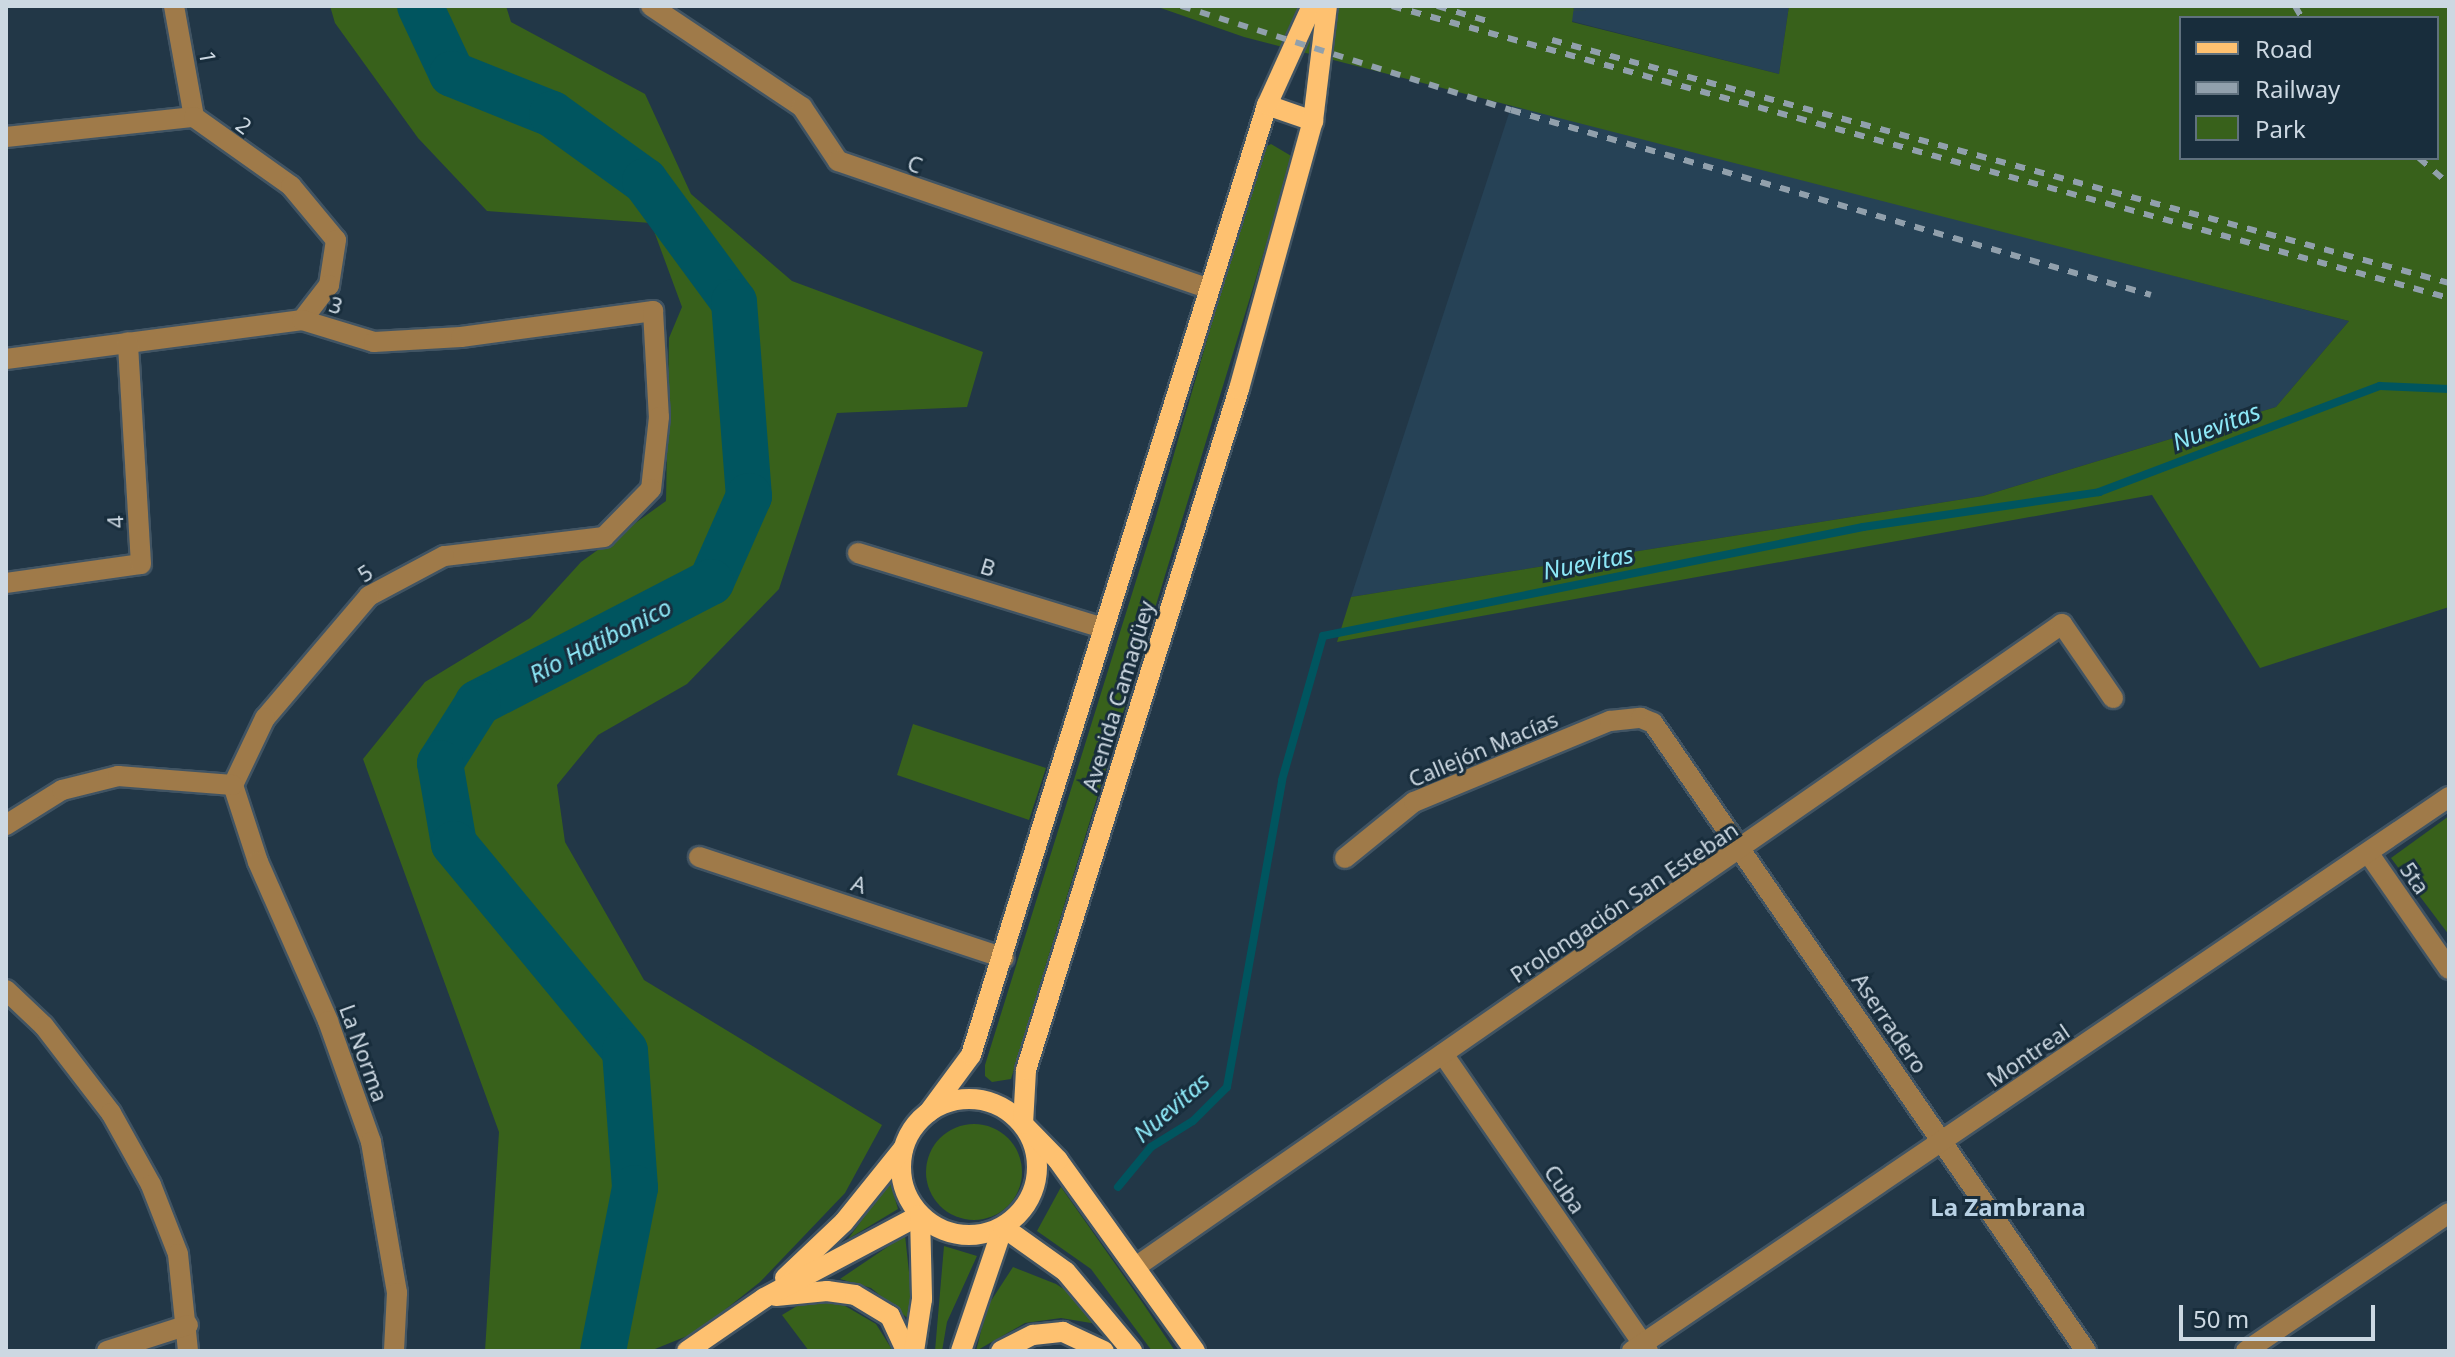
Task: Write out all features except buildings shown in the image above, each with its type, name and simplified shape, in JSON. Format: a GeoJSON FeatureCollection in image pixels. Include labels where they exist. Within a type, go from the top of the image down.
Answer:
{"type":"FeatureCollection","features":[{"type":"Feature","properties":{"kind":"main road","name":"Avenida Camagüey"},"geometry":{"type":"LineString","coordinates":[[929,1112],[971,1055],[1004,958],[1267,105],[1312,6]]}},
{"type":"Feature","properties":{"kind":"main road","name":"Avenida Camagüey"},"geometry":{"type":"LineString","coordinates":[[1023,1124],[1026,1070],[1239,389],[1313,121],[1327,6]]}},
{"type":"Feature","properties":{"kind":"main road"},"geometry":{"type":"LineString","coordinates":[[1267,105],[1313,121]]}},
{"type":"Feature","properties":{"kind":"main road"},"geometry":{"type":"LineString","coordinates":[[764,1298],[844,1222],[904,1149],[929,1112],[967,1099],[988,1102],[1023,1124],[1058,1160],[1137,1266],[1195,1351]]}},
{"type":"Feature","properties":{"kind":"main road"},"geometry":{"type":"LineString","coordinates":[[961,1351],[968,1317],[1003,1227],[1021,1212],[1033,1191],[1034,1145],[1023,1124]]}},
{"type":"Feature","properties":{"kind":"main road"},"geometry":{"type":"LineString","coordinates":[[904,1149],[902,1184],[920,1215],[922,1299],[914,1351]]}},
{"type":"Feature","properties":{"kind":"main road"},"geometry":{"type":"LineString","coordinates":[[920,1215],[959,1235],[1003,1227],[1066,1272],[1132,1351]]}},
{"type":"Feature","properties":{"kind":"main road"},"geometry":{"type":"LineString","coordinates":[[687,1351],[764,1298],[920,1215]]}},
{"type":"Feature","properties":{"kind":"main road"},"geometry":{"type":"LineString","coordinates":[[764,1298],[827,1291],[855,1295],[890,1316],[906,1351]]}},
{"type":"Feature","properties":{"kind":"main road"},"geometry":{"type":"LineString","coordinates":[[1001,1351],[1033,1335],[1063,1332],[1104,1351]]}},
{"type":"Feature","properties":{"kind":"street","name":"1"},"geometry":{"type":"LineString","coordinates":[[174,6],[194,117]]}},
{"type":"Feature","properties":{"kind":"street","name":"C"},"geometry":{"type":"LineString","coordinates":[[651,6],[802,107],[838,161],[1209,289]]}},
{"type":"Feature","properties":{"kind":"street"},"geometry":{"type":"LineString","coordinates":[[6,137],[194,117]]}},
{"type":"Feature","properties":{"kind":"street","name":"2"},"geometry":{"type":"LineString","coordinates":[[194,117],[291,186],[336,240],[329,285],[302,320]]}},
{"type":"Feature","properties":{"kind":"street","name":"3"},"geometry":{"type":"LineString","coordinates":[[6,359],[302,320],[374,342],[461,337],[653,311]]}},
{"type":"Feature","properties":{"kind":"street","name":"5"},"geometry":{"type":"LineString","coordinates":[[233,785],[265,718],[369,596],[444,556],[604,537],[651,489],[659,417],[653,311]]}},
{"type":"Feature","properties":{"kind":"street","name":"4"},"geometry":{"type":"LineString","coordinates":[[6,583],[141,564],[128,342]]}},
{"type":"Feature","properties":{"kind":"street","name":"B"},"geometry":{"type":"LineString","coordinates":[[858,553],[1104,628]]}},
{"type":"Feature","properties":{"kind":"street","name":"Prolongación San Esteban"},"geometry":{"type":"LineString","coordinates":[[1137,1266],[1742,850],[2062,624],[2113,698]]}},
{"type":"Feature","properties":{"kind":"street","name":"Callejón Macías"},"geometry":{"type":"LineString","coordinates":[[1345,858],[1414,802],[1610,721],[1641,718],[1653,723]]}},
{"type":"Feature","properties":{"kind":"street","name":"Aserradero"},"geometry":{"type":"LineString","coordinates":[[1653,723],[2086,1351]]}},
{"type":"Feature","properties":{"kind":"street"},"geometry":{"type":"LineString","coordinates":[[6,825],[62,790],[118,776],[233,785]]}},
{"type":"Feature","properties":{"kind":"street","name":"La Norma"},"geometry":{"type":"LineString","coordinates":[[233,785],[258,862],[328,1021],[371,1142],[397,1293],[394,1351]]}},
{"type":"Feature","properties":{"kind":"street","name":"Montreal"},"geometry":{"type":"LineString","coordinates":[[1641,1349],[2449,797]]}},
{"type":"Feature","properties":{"kind":"street","name":"5ta"},"geometry":{"type":"LineString","coordinates":[[2369,854],[2449,969]]}},
{"type":"Feature","properties":{"kind":"street","name":"A"},"geometry":{"type":"LineString","coordinates":[[699,857],[1004,958]]}},
{"type":"Feature","properties":{"kind":"street"},"geometry":{"type":"LineString","coordinates":[[6,990],[44,1026],[111,1113],[151,1185],[178,1254],[188,1325],[188,1351]]}},
{"type":"Feature","properties":{"kind":"street","name":"Cuba"},"geometry":{"type":"LineString","coordinates":[[1443,1054],[1641,1349]]}},
{"type":"Feature","properties":{"kind":"street"},"geometry":{"type":"LineString","coordinates":[[2246,1351],[2449,1213]]}},
{"type":"Feature","properties":{"kind":"street"},"geometry":{"type":"LineString","coordinates":[[107,1351],[188,1325]]}},
{"type":"Feature","properties":{"kind":"shaded area"},"geometry":{"type":"Polygon","coordinates":[[[1574,6],[1789,6],[1779,74],[1571,21],[1574,6]]]}},
{"type":"Feature","properties":{"kind":"shaded area"},"geometry":{"type":"Polygon","coordinates":[[[1512,104],[2349,321],[2276,407],[1983,496],[1351,597],[1512,104]]]}},
{"type":"Feature","properties":{"kind":"green space"},"geometry":{"type":"Polygon","coordinates":[[[330,6],[506,6],[511,22],[645,94],[691,194],[792,281],[983,352],[967,407],[837,413],[779,589],[687,684],[598,735],[557,785],[565,842],[644,980],[882,1125],[845,1193],[760,1282],[697,1332],[650,1351],[485,1351],[499,1132],[363,759],[425,682],[530,618],[581,562],[666,501],[669,338],[682,307],[651,223],[487,211],[418,138],[335,23],[330,6]]]}},
{"type":"Feature","properties":{"kind":"green space"},"geometry":{"type":"Polygon","coordinates":[[[1155,6],[1574,6],[1572,22],[1779,74],[1789,6],[2449,6],[2449,607],[2260,668],[2152,495],[1337,642],[1351,597],[1983,496],[2276,407],[2349,321],[1244,37],[1155,6]]]}},
{"type":"Feature","properties":{"kind":"green space"},"geometry":{"type":"Polygon","coordinates":[[[1271,144],[1293,157],[1011,1079],[992,1082],[985,1076],[985,1065],[1155,520],[1262,149],[1271,144]]]}},
{"type":"Feature","properties":{"kind":"green space"},"geometry":{"type":"Polygon","coordinates":[[[913,724],[1046,768],[1029,820],[897,775],[913,724]]]}},
{"type":"Feature","properties":{"kind":"green space"},"geometry":{"type":"Polygon","coordinates":[[[2449,816],[2449,935],[2391,858],[2449,816]]]}},
{"type":"Feature","properties":{"kind":"green space"},"geometry":{"type":"Polygon","coordinates":[[[974,1124],[992,1127],[1008,1138],[1019,1154],[1022,1172],[1019,1190],[1008,1206],[992,1217],[974,1220],[956,1217],[940,1206],[929,1190],[926,1172],[929,1154],[940,1138],[956,1127],[974,1124]]]}},
{"type":"Feature","properties":{"kind":"green space"},"geometry":{"type":"Polygon","coordinates":[[[890,1181],[898,1209],[848,1239],[890,1181]]]}},
{"type":"Feature","properties":{"kind":"green space"},"geometry":{"type":"Polygon","coordinates":[[[1061,1187],[1175,1351],[1152,1351],[1091,1269],[1037,1231],[1061,1187]]]}},
{"type":"Feature","properties":{"kind":"green space"},"geometry":{"type":"Polygon","coordinates":[[[905,1235],[911,1321],[871,1288],[840,1279],[905,1235]]]}},
{"type":"Feature","properties":{"kind":"green space"},"geometry":{"type":"Polygon","coordinates":[[[944,1246],[977,1256],[947,1322],[942,1351],[935,1351],[944,1246]]]}},
{"type":"Feature","properties":{"kind":"green space"},"geometry":{"type":"Polygon","coordinates":[[[1013,1267],[1056,1284],[1076,1297],[1097,1324],[1061,1318],[1025,1323],[976,1351],[987,1307],[1013,1267]]]}},
{"type":"Feature","properties":{"kind":"green space"},"geometry":{"type":"Polygon","coordinates":[[[835,1300],[876,1324],[893,1351],[809,1351],[782,1315],[802,1303],[835,1300]]]}},
{"type":"Feature","properties":{"kind":"waterway","name":"Río Hatibonico"},"geometry":{"type":"LineString","coordinates":[[420,6],[452,74],[552,114],[645,181],[734,302],[749,496],[711,582],[478,703],[440,763],[454,844],[625,1051],[635,1188],[603,1351]]}},
{"type":"Feature","properties":{"kind":"waterway","name":"Nuevitas"},"geometry":{"type":"LineString","coordinates":[[1118,1187],[1151,1147],[1193,1121],[1227,1087],[1282,780],[1323,636],[1863,527],[2099,492],[2380,386],[2449,389]]}},
{"type":"Feature","properties":{"kind":"railway"},"geometry":{"type":"LineString","coordinates":[[1181,6],[1511,110],[2151,295]]}},
{"type":"Feature","properties":{"kind":"railway"},"geometry":{"type":"LineString","coordinates":[[1392,6],[2449,298]]}},
{"type":"Feature","properties":{"kind":"railway"},"geometry":{"type":"LineString","coordinates":[[1437,6],[1487,21]]}},
{"type":"Feature","properties":{"kind":"railway"},"geometry":{"type":"LineString","coordinates":[[2295,6],[2301,16]]}},
{"type":"Feature","properties":{"kind":"railway"},"geometry":{"type":"LineString","coordinates":[[1552,40],[2449,283]]}},
{"type":"Feature","properties":{"kind":"railway"},"geometry":{"type":"LineString","coordinates":[[2421,160],[2449,184]]}},
{"type":"Feature","properties":{"kind":"district","name":"La Zambrana"},"geometry":{"type":"Point","coordinates":[2008,1207]}}]}
